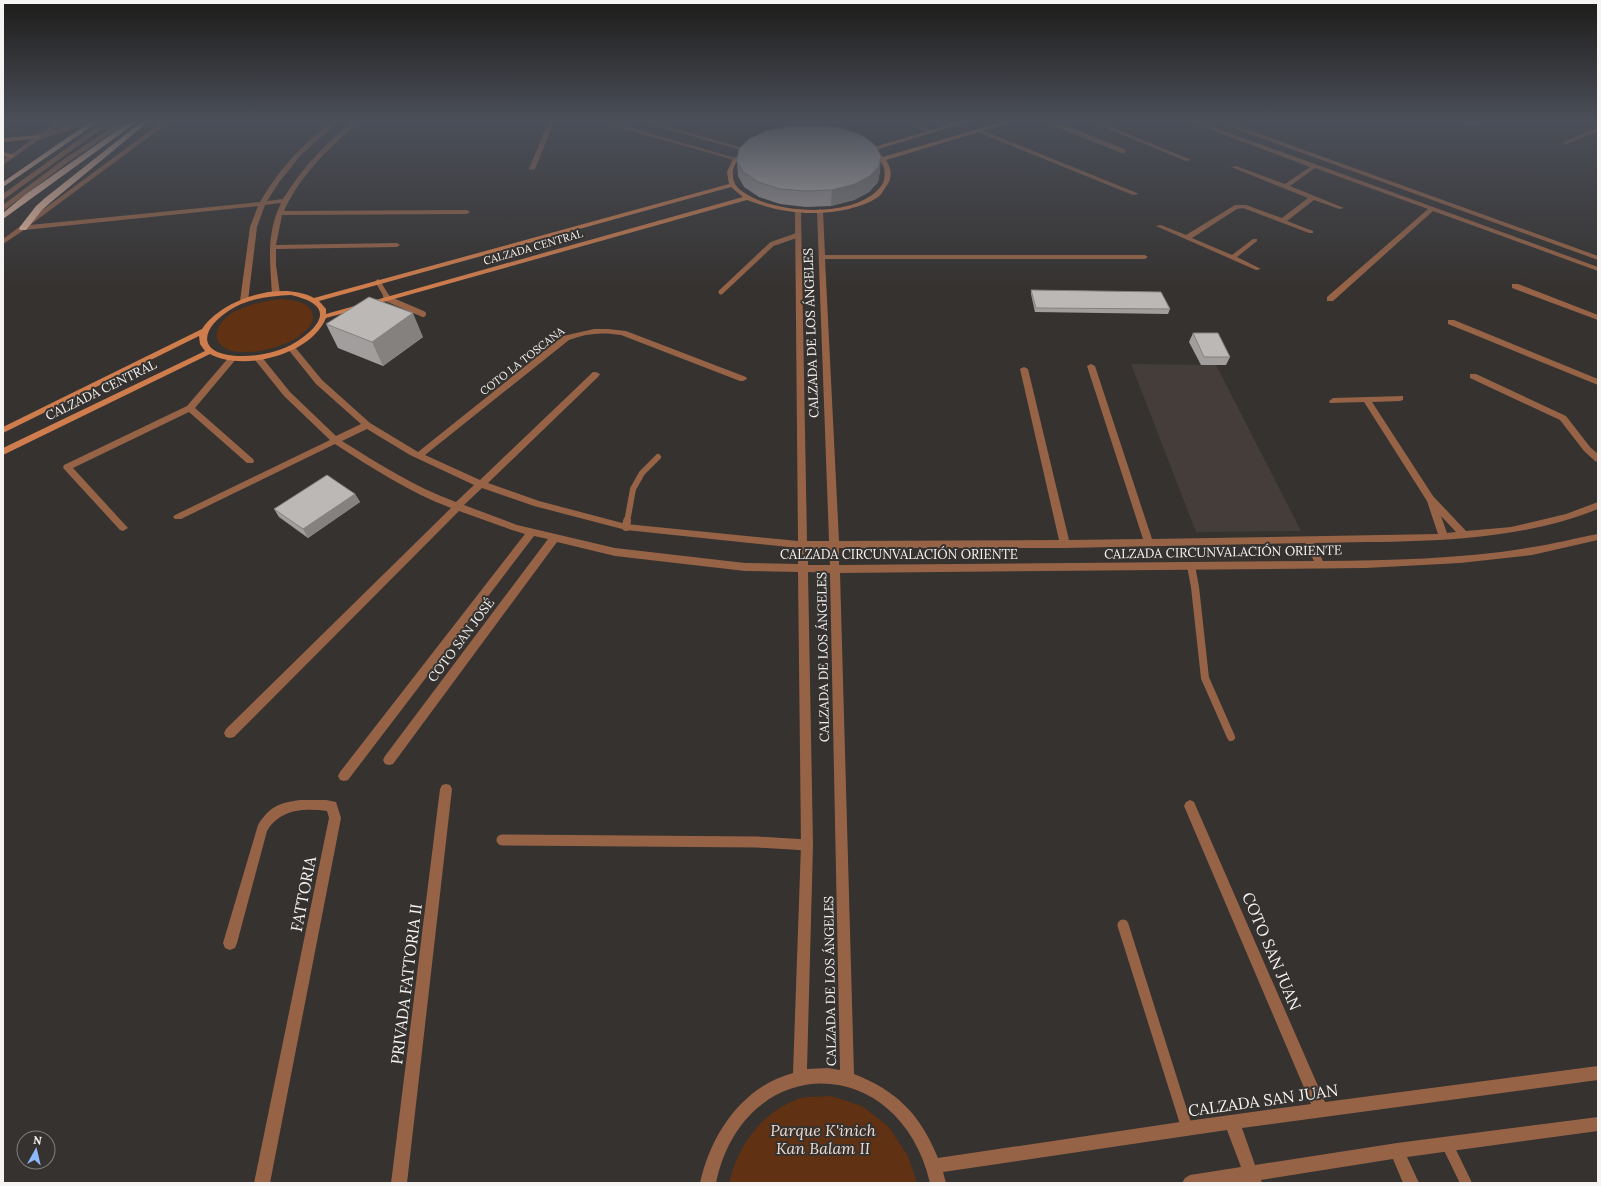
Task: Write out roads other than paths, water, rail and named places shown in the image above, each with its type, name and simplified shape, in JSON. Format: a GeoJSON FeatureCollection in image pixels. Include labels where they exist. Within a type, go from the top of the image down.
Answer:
{"type":"FeatureCollection","features":[{"type":"Feature","properties":{"kind":"highway"},"geometry":{"type":"LineString","coordinates":[[3,185],[14,177]]}},
{"type":"Feature","properties":{"kind":"highway"},"geometry":{"type":"LineString","coordinates":[[3,216],[55,177]]}},
{"type":"Feature","properties":{"kind":"highway"},"geometry":{"type":"LineString","coordinates":[[23,228],[39,208],[76,177]]}},
{"type":"Feature","properties":{"kind":"street"},"geometry":{"type":"LineString","coordinates":[[3,242],[92,177]]}},
{"type":"Feature","properties":{"kind":"street"},"geometry":{"type":"LineString","coordinates":[[244,301],[254,223],[261,204],[268,191],[280,177]]}},
{"type":"Feature","properties":{"kind":"street"},"geometry":{"type":"LineString","coordinates":[[276,294],[272,259],[280,213],[285,201],[302,177]]}},
{"type":"Feature","properties":{"kind":"street"},"geometry":{"type":"LineString","coordinates":[[730,177],[733,185],[748,198],[770,207],[820,212],[847,207],[860,203],[874,196],[884,187],[888,177]]}},
{"type":"Feature","properties":{"kind":"street"},"geometry":{"type":"LineString","coordinates":[[1093,177],[1134,194]]}},
{"type":"Feature","properties":{"kind":"street"},"geometry":{"type":"LineString","coordinates":[[1260,177],[1341,208]]}},
{"type":"Feature","properties":{"kind":"street"},"geometry":{"type":"LineString","coordinates":[[1285,187],[1299,177]]}},
{"type":"Feature","properties":{"kind":"street"},"geometry":{"type":"LineString","coordinates":[[1346,177],[1598,270]]}},
{"type":"Feature","properties":{"kind":"street"},"geometry":{"type":"LineString","coordinates":[[1375,177],[1598,258]]}},
{"type":"Feature","properties":{"kind":"street","name":"CALZADA CENTRAL"},"geometry":{"type":"LineString","coordinates":[[314,300],[733,185]]}},
{"type":"Feature","properties":{"kind":"street"},"geometry":{"type":"LineString","coordinates":[[1403,198],[1413,191]]}},
{"type":"Feature","properties":{"kind":"street"},"geometry":{"type":"LineString","coordinates":[[1284,220],[1313,197]]}},
{"type":"Feature","properties":{"kind":"street","name":"CALZADA CENTRAL"},"geometry":{"type":"LineString","coordinates":[[324,317],[748,198]]}},
{"type":"Feature","properties":{"kind":"street"},"geometry":{"type":"LineString","coordinates":[[23,228],[285,201]]}},
{"type":"Feature","properties":{"kind":"street"},"geometry":{"type":"LineString","coordinates":[[1187,238],[1235,207],[1244,206],[1254,208],[1312,232]]}},
{"type":"Feature","properties":{"kind":"street"},"geometry":{"type":"LineString","coordinates":[[1330,299],[1432,209]]}},
{"type":"Feature","properties":{"kind":"street","name":"CALZADA DE LOS ÁNGELES"},"geometry":{"type":"LineString","coordinates":[[798,211],[807,844],[800,1077]]}},
{"type":"Feature","properties":{"kind":"street"},"geometry":{"type":"LineString","coordinates":[[280,213],[467,212]]}},
{"type":"Feature","properties":{"kind":"street","name":"CALZADA DE LOS ÁNGELES"},"geometry":{"type":"LineString","coordinates":[[820,212],[834,545],[847,1078]]}},
{"type":"Feature","properties":{"kind":"street"},"geometry":{"type":"LineString","coordinates":[[1160,226],[1258,269]]}},
{"type":"Feature","properties":{"kind":"street"},"geometry":{"type":"LineString","coordinates":[[1232,258],[1255,240]]}},
{"type":"Feature","properties":{"kind":"street"},"geometry":{"type":"LineString","coordinates":[[1544,250],[1554,242]]}},
{"type":"Feature","properties":{"kind":"street"},"geometry":{"type":"LineString","coordinates":[[273,247],[397,245]]}},
{"type":"Feature","properties":{"kind":"street"},"geometry":{"type":"LineString","coordinates":[[822,257],[1145,257]]}},
{"type":"Feature","properties":{"kind":"street"},"geometry":{"type":"LineString","coordinates":[[1515,286],[1598,318]]}},
{"type":"Feature","properties":{"kind":"street"},"geometry":{"type":"LineString","coordinates":[[276,294],[304,295],[314,300],[322,307],[324,317],[319,328],[307,338],[290,348],[275,354],[258,358],[233,358],[220,356],[210,351],[204,345],[202,338],[204,330],[212,319],[221,312],[244,301],[276,294]]}},
{"type":"Feature","properties":{"kind":"street"},"geometry":{"type":"LineString","coordinates":[[1450,322],[1598,382]]}},
{"type":"Feature","properties":{"kind":"street","name":"CALZADA CENTRAL"},"geometry":{"type":"LineString","coordinates":[[3,430],[204,330]]}},
{"type":"Feature","properties":{"kind":"street","name":"COTO LA TOSCANA"},"geometry":{"type":"LineString","coordinates":[[419,456],[566,338],[586,331],[607,330],[623,333],[743,379]]}},
{"type":"Feature","properties":{"kind":"street","name":"CALZADA CIRCUNVALACIÓN ORIENTE"},"geometry":{"type":"LineString","coordinates":[[290,348],[319,382],[367,425],[419,456],[480,484],[537,504],[626,527],[802,546],[1065,544],[1444,537],[1511,530],[1568,517],[1598,505]]}},
{"type":"Feature","properties":{"kind":"street","name":"CALZADA CENTRAL"},"geometry":{"type":"LineString","coordinates":[[3,452],[210,351]]}},
{"type":"Feature","properties":{"kind":"street"},"geometry":{"type":"LineString","coordinates":[[123,528],[68,467],[190,408],[233,358]]}},
{"type":"Feature","properties":{"kind":"street","name":"CALZADA CIRCUNVALACIÓN ORIENTE"},"geometry":{"type":"LineString","coordinates":[[258,358],[287,394],[335,440],[385,472],[440,500],[515,528],[615,552],[745,567],[834,569],[1366,564],[1460,559],[1532,551],[1597,538]]}},
{"type":"Feature","properties":{"kind":"street"},"geometry":{"type":"LineString","coordinates":[[1091,366],[1149,542]]}},
{"type":"Feature","properties":{"kind":"street"},"geometry":{"type":"LineString","coordinates":[[1024,369],[1065,544]]}},
{"type":"Feature","properties":{"kind":"street"},"geometry":{"type":"LineString","coordinates":[[230,733],[480,484],[596,374]]}},
{"type":"Feature","properties":{"kind":"street"},"geometry":{"type":"LineString","coordinates":[[1473,376],[1563,418],[1587,449],[1598,459]]}},
{"type":"Feature","properties":{"kind":"street"},"geometry":{"type":"LineString","coordinates":[[1333,401],[1400,398]]}},
{"type":"Feature","properties":{"kind":"street"},"geometry":{"type":"LineString","coordinates":[[1367,400],[1430,498],[1464,535]]}},
{"type":"Feature","properties":{"kind":"street"},"geometry":{"type":"LineString","coordinates":[[190,408],[250,461]]}},
{"type":"Feature","properties":{"kind":"street"},"geometry":{"type":"LineString","coordinates":[[178,517],[367,425]]}},
{"type":"Feature","properties":{"kind":"street"},"geometry":{"type":"LineString","coordinates":[[1587,449],[1598,454]]}},
{"type":"Feature","properties":{"kind":"street"},"geometry":{"type":"LineString","coordinates":[[1430,498],[1444,537]]}},
{"type":"Feature","properties":{"kind":"street"},"geometry":{"type":"LineString","coordinates":[[344,776],[532,532]]}},
{"type":"Feature","properties":{"kind":"street","name":"COTO SAN JOSÉ"},"geometry":{"type":"LineString","coordinates":[[389,760],[555,537]]}},
{"type":"Feature","properties":{"kind":"street"},"geometry":{"type":"LineString","coordinates":[[1308,540],[1320,564]]}},
{"type":"Feature","properties":{"kind":"street","name":"PRIVADA FATTORIA II"},"geometry":{"type":"LineString","coordinates":[[399,1183],[446,789]]}},
{"type":"Feature","properties":{"kind":"street","name":"FATTORIA"},"geometry":{"type":"LineString","coordinates":[[230,943],[262,829],[271,816],[282,809],[320,803],[332,806],[335,818],[262,1183]]}},
{"type":"Feature","properties":{"kind":"street","name":"COTO SAN JUAN"},"geometry":{"type":"LineString","coordinates":[[1190,806],[1321,1110]]}},
{"type":"Feature","properties":{"kind":"street","name":"CALZADA SAN JUAN"},"geometry":{"type":"LineString","coordinates":[[934,1166],[1187,1128],[1598,1073]]}},
{"type":"Feature","properties":{"kind":"street"},"geometry":{"type":"LineString","coordinates":[[708,1183],[710,1170],[722,1142],[737,1118],[755,1099],[771,1089],[800,1077],[823,1075],[847,1078],[869,1086],[894,1104],[907,1118],[923,1141],[934,1166],[938,1183]]}},
{"type":"Feature","properties":{"kind":"street"},"geometry":{"type":"LineString","coordinates":[[1232,1122],[1253,1178]]}},
{"type":"Feature","properties":{"kind":"street"},"geometry":{"type":"LineString","coordinates":[[1190,1183],[1253,1178],[1397,1151],[1598,1124]]}},
{"type":"Feature","properties":{"kind":"street"},"geometry":{"type":"LineString","coordinates":[[1397,1151],[1411,1183]]}},
{"type":"Feature","properties":{"kind":"lane"},"geometry":{"type":"LineString","coordinates":[[3,197],[30,177]]}},
{"type":"Feature","properties":{"kind":"lane"},"geometry":{"type":"LineString","coordinates":[[3,208],[44,177]]}},
{"type":"Feature","properties":{"kind":"lane"},"geometry":{"type":"LineString","coordinates":[[720,292],[772,244],[798,235]]}},
{"type":"Feature","properties":{"kind":"lane"},"geometry":{"type":"LineString","coordinates":[[378,282],[388,299],[423,314]]}},
{"type":"Feature","properties":{"kind":"lane"},"geometry":{"type":"LineString","coordinates":[[626,527],[633,489],[642,473],[658,457]]}},
{"type":"Feature","properties":{"kind":"lane"},"geometry":{"type":"LineString","coordinates":[[1191,566],[1195,587],[1205,678],[1231,737]]}},
{"type":"Feature","properties":{"kind":"lane"},"geometry":{"type":"LineString","coordinates":[[502,840],[757,842],[807,844]]}},
{"type":"Feature","properties":{"kind":"lane"},"geometry":{"type":"LineString","coordinates":[[1123,925],[1187,1128]]}},
{"type":"Feature","properties":{"kind":"lane"},"geometry":{"type":"LineString","coordinates":[[1447,1144],[1466,1183]]}},
{"type":"Feature","properties":{"kind":"park label","name":"Parque K'inich Kan Balam II"},"geometry":{"type":"Point","coordinates":[823,1139]}}]}
